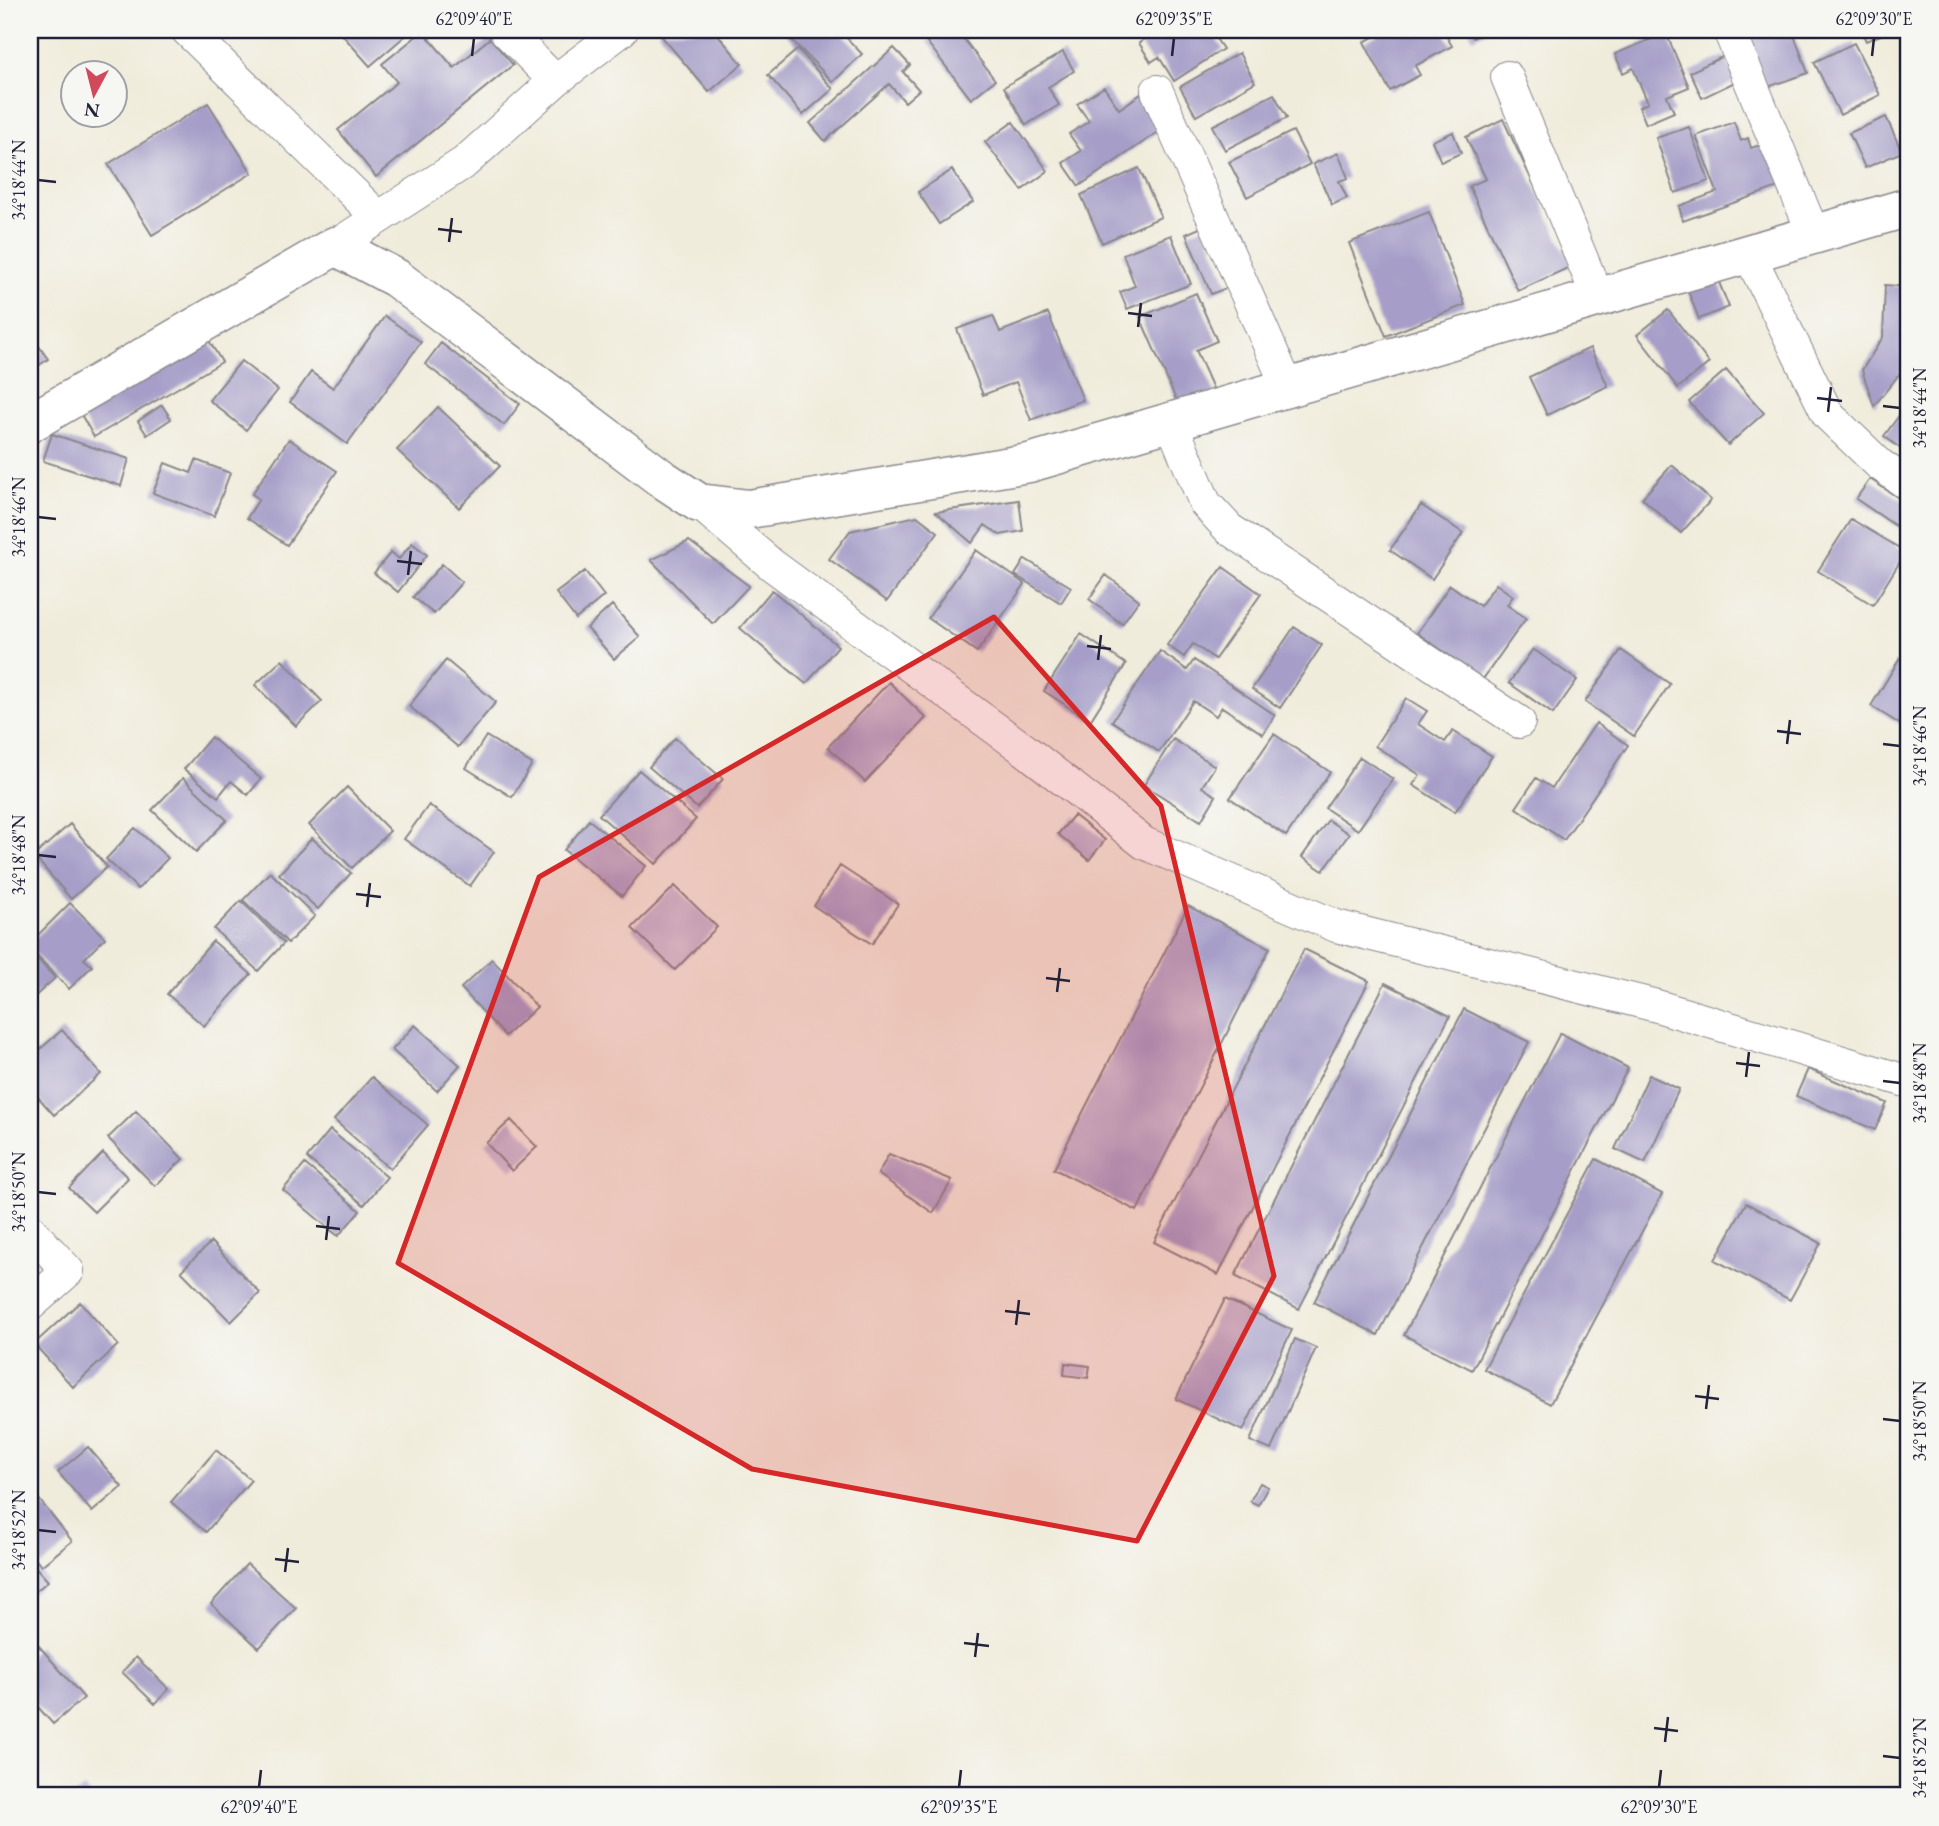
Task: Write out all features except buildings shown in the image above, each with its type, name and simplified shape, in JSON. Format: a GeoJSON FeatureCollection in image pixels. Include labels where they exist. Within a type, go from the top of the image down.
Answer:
{"type":"FeatureCollection","features":[{"type":"Feature","properties":{"kind":"street"},"geometry":{"type":"LineString","coordinates":[[187,30],[378,217]]}},
{"type":"Feature","properties":{"kind":"street"},"geometry":{"type":"LineString","coordinates":[[505,30],[555,81]]}},
{"type":"Feature","properties":{"kind":"street"},"geometry":{"type":"LineString","coordinates":[[30,423],[335,246],[465,162],[555,81],[622,30]]}},
{"type":"Feature","properties":{"kind":"street"},"geometry":{"type":"LineString","coordinates":[[1729,30],[1814,235]]}},
{"type":"Feature","properties":{"kind":"street"},"geometry":{"type":"LineString","coordinates":[[1507,78],[1598,298]]}},
{"type":"Feature","properties":{"kind":"street"},"geometry":{"type":"LineString","coordinates":[[1157,91],[1288,388]]}},
{"type":"Feature","properties":{"kind":"street"},"geometry":{"type":"LineString","coordinates":[[699,503],[749,509],[1029,463],[1909,207]]}},
{"type":"Feature","properties":{"kind":"street"},"geometry":{"type":"LineString","coordinates":[[335,246],[396,278],[661,478],[699,503],[772,565],[1025,750],[1144,843],[1336,926],[1657,1006],[1909,1082]]}},
{"type":"Feature","properties":{"kind":"street"},"geometry":{"type":"LineString","coordinates":[[1749,254],[1828,415],[1879,464],[1909,485]]}},
{"type":"Feature","properties":{"kind":"street"},"geometry":{"type":"LineString","coordinates":[[1171,422],[1205,503],[1229,529],[1518,722]]}},
{"type":"Feature","properties":{"kind":"street"},"geometry":{"type":"LineString","coordinates":[[30,1230],[68,1271],[30,1305]]}},
{"type":"Feature","properties":{"kind":"highlighted area"},"geometry":{"type":"Polygon","coordinates":[[[994,617],[1161,806],[1274,1276],[1137,1541],[752,1469],[398,1263],[539,877],[994,617]]]}}]}
